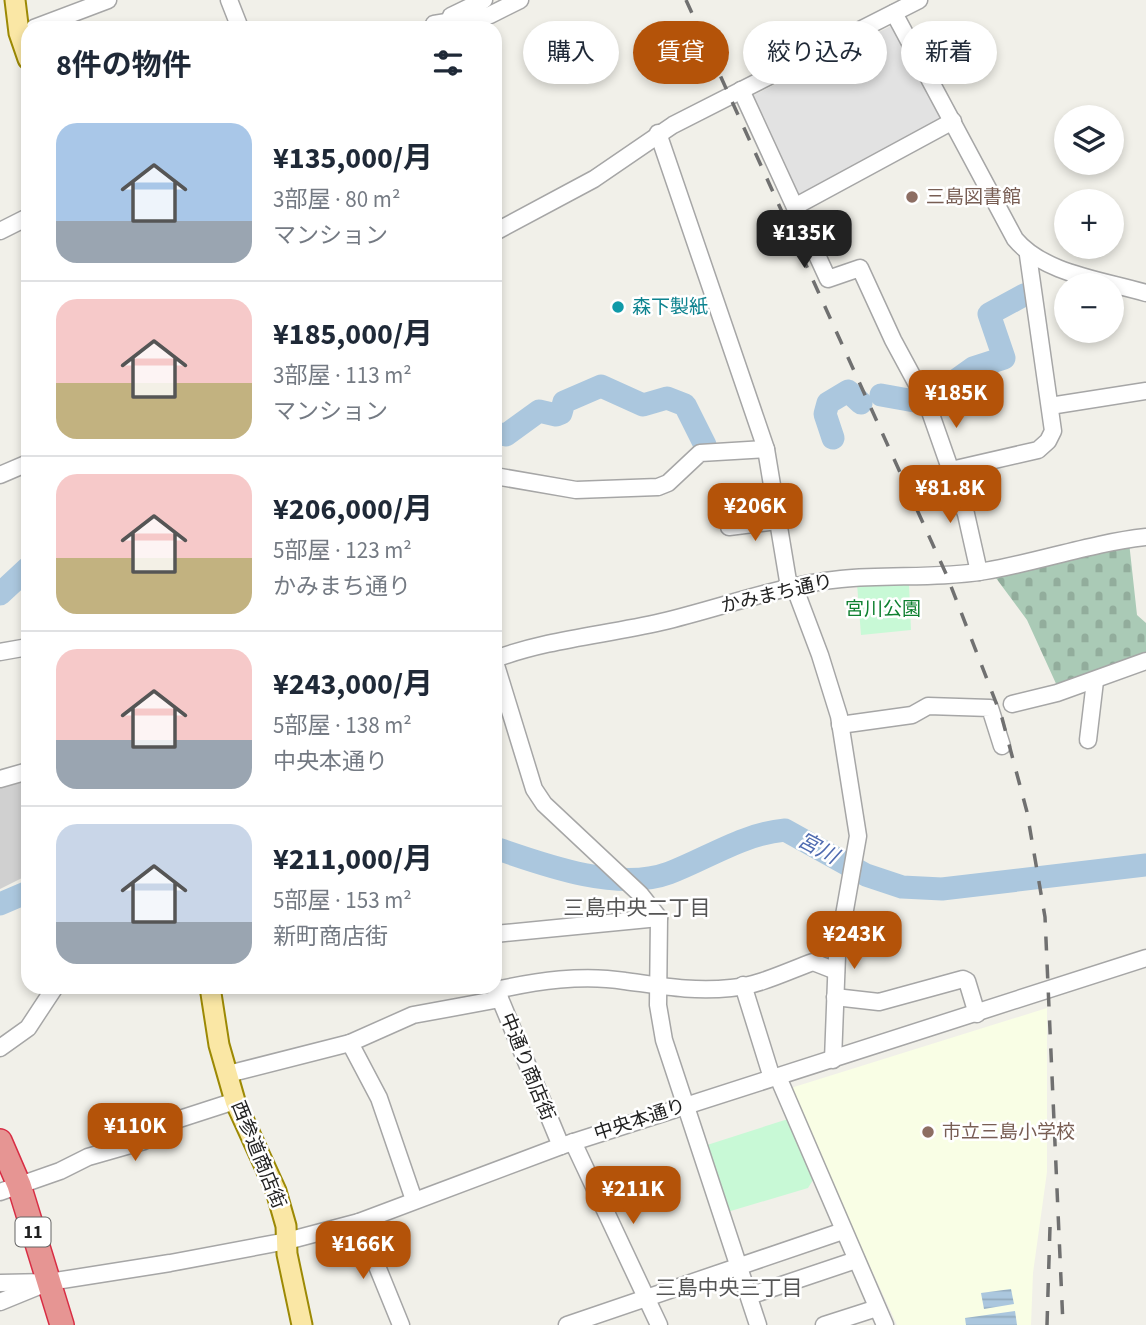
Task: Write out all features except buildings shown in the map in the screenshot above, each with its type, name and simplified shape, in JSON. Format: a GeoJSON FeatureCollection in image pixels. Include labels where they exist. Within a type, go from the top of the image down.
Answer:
{"type":"FeatureCollection","features":[{"type":"Feature","properties":{"kind":"highway","name":"11"},"geometry":{"type":"LineString","coordinates":[[0,1141],[9,1189],[49,1282],[62,1325]]}},
{"type":"Feature","properties":{"kind":"main road"},"geometry":{"type":"LineString","coordinates":[[15,0],[23,21]]}},
{"type":"Feature","properties":{"kind":"main road","name":"西参道商店街"},"geometry":{"type":"LineString","coordinates":[[211,994],[219,1045],[235,1101],[276,1191],[302,1325]]}},
{"type":"Feature","properties":{"kind":"street"},"geometry":{"type":"LineString","coordinates":[[53,21],[108,0]]}},
{"type":"Feature","properties":{"kind":"street"},"geometry":{"type":"LineString","coordinates":[[229,0],[237,21]]}},
{"type":"Feature","properties":{"kind":"street"},"geometry":{"type":"LineString","coordinates":[[440,21],[484,0]]}},
{"type":"Feature","properties":{"kind":"street"},"geometry":{"type":"LineString","coordinates":[[457,21],[490,15],[520,0]]}},
{"type":"Feature","properties":{"kind":"street"},"geometry":{"type":"LineString","coordinates":[[502,228],[583,186],[658,133],[919,0]]}},
{"type":"Feature","properties":{"kind":"street"},"geometry":{"type":"LineString","coordinates":[[894,13],[1015,239],[1028,254],[1049,265],[1146,293]]}},
{"type":"Feature","properties":{"kind":"street"},"geometry":{"type":"LineString","coordinates":[[741,90],[828,279],[860,268],[893,340],[926,400],[966,514],[979,572]]}},
{"type":"Feature","properties":{"kind":"street"},"geometry":{"type":"LineString","coordinates":[[796,206],[953,121]]}},
{"type":"Feature","properties":{"kind":"street"},"geometry":{"type":"LineString","coordinates":[[658,133],[766,449],[777,522],[791,586],[820,655],[840,725],[858,836],[836,971],[832,1060]]}},
{"type":"Feature","properties":{"kind":"street"},"geometry":{"type":"LineString","coordinates":[[0,231],[21,220]]}},
{"type":"Feature","properties":{"kind":"street"},"geometry":{"type":"LineString","coordinates":[[951,470],[1038,450],[1048,441],[1053,431],[1028,254]]}},
{"type":"Feature","properties":{"kind":"street"},"geometry":{"type":"LineString","coordinates":[[1050,406],[1146,391]]}},
{"type":"Feature","properties":{"kind":"street"},"geometry":{"type":"LineString","coordinates":[[502,477],[576,490],[658,487],[668,483],[699,453],[766,449]]}},
{"type":"Feature","properties":{"kind":"street"},"geometry":{"type":"LineString","coordinates":[[0,475],[21,466]]}},
{"type":"Feature","properties":{"kind":"street"},"geometry":{"type":"LineString","coordinates":[[729,527],[777,522]]}},
{"type":"Feature","properties":{"kind":"street","name":"かみまち通り"},"geometry":{"type":"LineString","coordinates":[[502,658],[538,644],[638,628],[791,586],[843,579],[979,572],[1118,540],[1146,537]]}},
{"type":"Feature","properties":{"kind":"street"},"geometry":{"type":"LineString","coordinates":[[0,652],[21,649]]}},
{"type":"Feature","properties":{"kind":"street"},"geometry":{"type":"LineString","coordinates":[[1012,704],[1095,681],[1146,661]]}},
{"type":"Feature","properties":{"kind":"street"},"geometry":{"type":"LineString","coordinates":[[1088,740],[1095,681]]}},
{"type":"Feature","properties":{"kind":"street"},"geometry":{"type":"LineString","coordinates":[[502,684],[534,789],[544,804],[610,864],[659,918],[658,988],[664,1040],[758,1325]]}},
{"type":"Feature","properties":{"kind":"street"},"geometry":{"type":"LineString","coordinates":[[840,725],[912,715],[928,706],[990,708],[1002,746]]}},
{"type":"Feature","properties":{"kind":"street"},"geometry":{"type":"LineString","coordinates":[[0,779],[21,773]]}},
{"type":"Feature","properties":{"kind":"street"},"geometry":{"type":"LineString","coordinates":[[502,933],[659,918]]}},
{"type":"Feature","properties":{"kind":"street","name":"中央本通り"},"geometry":{"type":"LineString","coordinates":[[49,1282],[287,1241],[359,1223],[567,1144],[1146,958]]}},
{"type":"Feature","properties":{"kind":"street"},"geometry":{"type":"LineString","coordinates":[[502,991],[535,981],[583,979],[623,980],[658,988],[735,988],[813,962],[836,971]]}},
{"type":"Feature","properties":{"kind":"street"},"geometry":{"type":"LineString","coordinates":[[835,997],[879,1002],[963,978],[967,981],[977,1014]]}},
{"type":"Feature","properties":{"kind":"street"},"geometry":{"type":"LineString","coordinates":[[743,985],[775,1077],[885,1325]]}},
{"type":"Feature","properties":{"kind":"street"},"geometry":{"type":"LineString","coordinates":[[0,1048],[28,1028],[50,994]]}},
{"type":"Feature","properties":{"kind":"street"},"geometry":{"type":"LineString","coordinates":[[228,1074],[350,1043],[413,1015],[490,994]]}},
{"type":"Feature","properties":{"kind":"street","name":"中通り商店街"},"geometry":{"type":"LineString","coordinates":[[498,994],[567,1144],[659,1325]]}},
{"type":"Feature","properties":{"kind":"street"},"geometry":{"type":"LineString","coordinates":[[350,1043],[380,1101],[414,1200]]}},
{"type":"Feature","properties":{"kind":"street"},"geometry":{"type":"LineString","coordinates":[[9,1189],[89,1157],[144,1141],[154,1129],[164,1124],[235,1101]]}},
{"type":"Feature","properties":{"kind":"street"},"geometry":{"type":"LineString","coordinates":[[359,1223],[401,1325]]}},
{"type":"Feature","properties":{"kind":"street"},"geometry":{"type":"LineString","coordinates":[[567,1325],[844,1231]]}},
{"type":"Feature","properties":{"kind":"street"},"geometry":{"type":"LineString","coordinates":[[749,1296],[856,1260]]}},
{"type":"Feature","properties":{"kind":"street"},"geometry":{"type":"LineString","coordinates":[[0,1283],[49,1282]]}},
{"type":"Feature","properties":{"kind":"street"},"geometry":{"type":"LineString","coordinates":[[0,1302],[49,1282]]}},
{"type":"Feature","properties":{"kind":"street"},"geometry":{"type":"LineString","coordinates":[[824,1325],[877,1308]]}},
{"type":"Feature","properties":{"kind":"shaded area"},"geometry":{"type":"Polygon","coordinates":[[[895,27],[901,38],[901,84],[925,84],[941,115],[939,123],[800,195],[794,194],[752,96],[776,84],[887,84],[887,28],[895,27]]]}},
{"type":"Feature","properties":{"kind":"shaded area"},"geometry":{"type":"Polygon","coordinates":[[[21,779],[21,878],[0,889],[0,786],[21,779]]]}},
{"type":"Feature","properties":{"kind":"shaded area","name":"市立三島小学校"},"geometry":{"type":"Polygon","coordinates":[[[1047,1008],[1047,1172],[1033,1273],[1031,1325],[897,1325],[790,1092],[794,1087],[1047,1008]]]}},
{"type":"Feature","properties":{"kind":"green space"},"geometry":{"type":"Polygon","coordinates":[[[1129,542],[1137,615],[1146,623],[1146,656],[1058,688],[1027,620],[993,574],[1129,542]]]}},
{"type":"Feature","properties":{"kind":"green space","name":"宮川公園"},"geometry":{"type":"Polygon","coordinates":[[[857,584],[909,584],[911,630],[861,635],[857,584]]]}},
{"type":"Feature","properties":{"kind":"green space"},"geometry":{"type":"Polygon","coordinates":[[[788,1119],[813,1180],[808,1188],[724,1213],[704,1146],[788,1119]]]}},
{"type":"Feature","properties":{"kind":"water"},"geometry":{"type":"Polygon","coordinates":[[[1011,1289],[1014,1304],[984,1309],[981,1293],[1011,1289]]]}},
{"type":"Feature","properties":{"kind":"water"},"geometry":{"type":"Polygon","coordinates":[[[1015,1311],[1017,1325],[966,1325],[965,1318],[1015,1311]]]}},
{"type":"Feature","properties":{"kind":"waterway"},"geometry":{"type":"LineString","coordinates":[[881,395],[920,402],[931,398],[973,368],[1004,358],[989,314],[1024,295]]}},
{"type":"Feature","properties":{"kind":"waterway"},"geometry":{"type":"LineString","coordinates":[[502,434],[506,435],[539,411],[556,415],[561,413],[564,402],[601,386],[643,405],[667,398],[685,405],[705,445]]}},
{"type":"Feature","properties":{"kind":"waterway"},"geometry":{"type":"LineString","coordinates":[[833,438],[825,414],[828,403],[848,391],[861,403]]}},
{"type":"Feature","properties":{"kind":"waterway"},"geometry":{"type":"LineString","coordinates":[[0,594],[21,574]]}},
{"type":"Feature","properties":{"kind":"waterway","name":"宮川"},"geometry":{"type":"LineString","coordinates":[[502,850],[581,874],[627,880],[669,873],[740,841],[785,830],[866,875],[902,887],[942,889],[1146,865]]}},
{"type":"Feature","properties":{"kind":"waterway","name":"宮川"},"geometry":{"type":"LineString","coordinates":[[0,904],[21,895]]}},
{"type":"Feature","properties":{"kind":"railway"},"geometry":{"type":"LineString","coordinates":[[686,0],[947,576],[1002,718],[1027,812],[1045,917],[1063,1325]]}},
{"type":"Feature","properties":{"kind":"railway"},"geometry":{"type":"LineString","coordinates":[[1047,1325],[1050,1227]]}},
{"type":"Feature","properties":{"kind":"place","name":"三島図書館"},"geometry":{"type":"Point","coordinates":[912,197]}},
{"type":"Feature","properties":{"kind":"place","name":"森下製紙"},"geometry":{"type":"Point","coordinates":[618,307]}},
{"type":"Feature","properties":{"kind":"place","name":"市立三島小学校"},"geometry":{"type":"Point","coordinates":[928,1132]}},
{"type":"Feature","properties":{"kind":"district","name":"三島中央二丁目"},"geometry":{"type":"Point","coordinates":[637,908]}},
{"type":"Feature","properties":{"kind":"district","name":"三島中央三丁目"},"geometry":{"type":"Point","coordinates":[729,1288]}}]}
